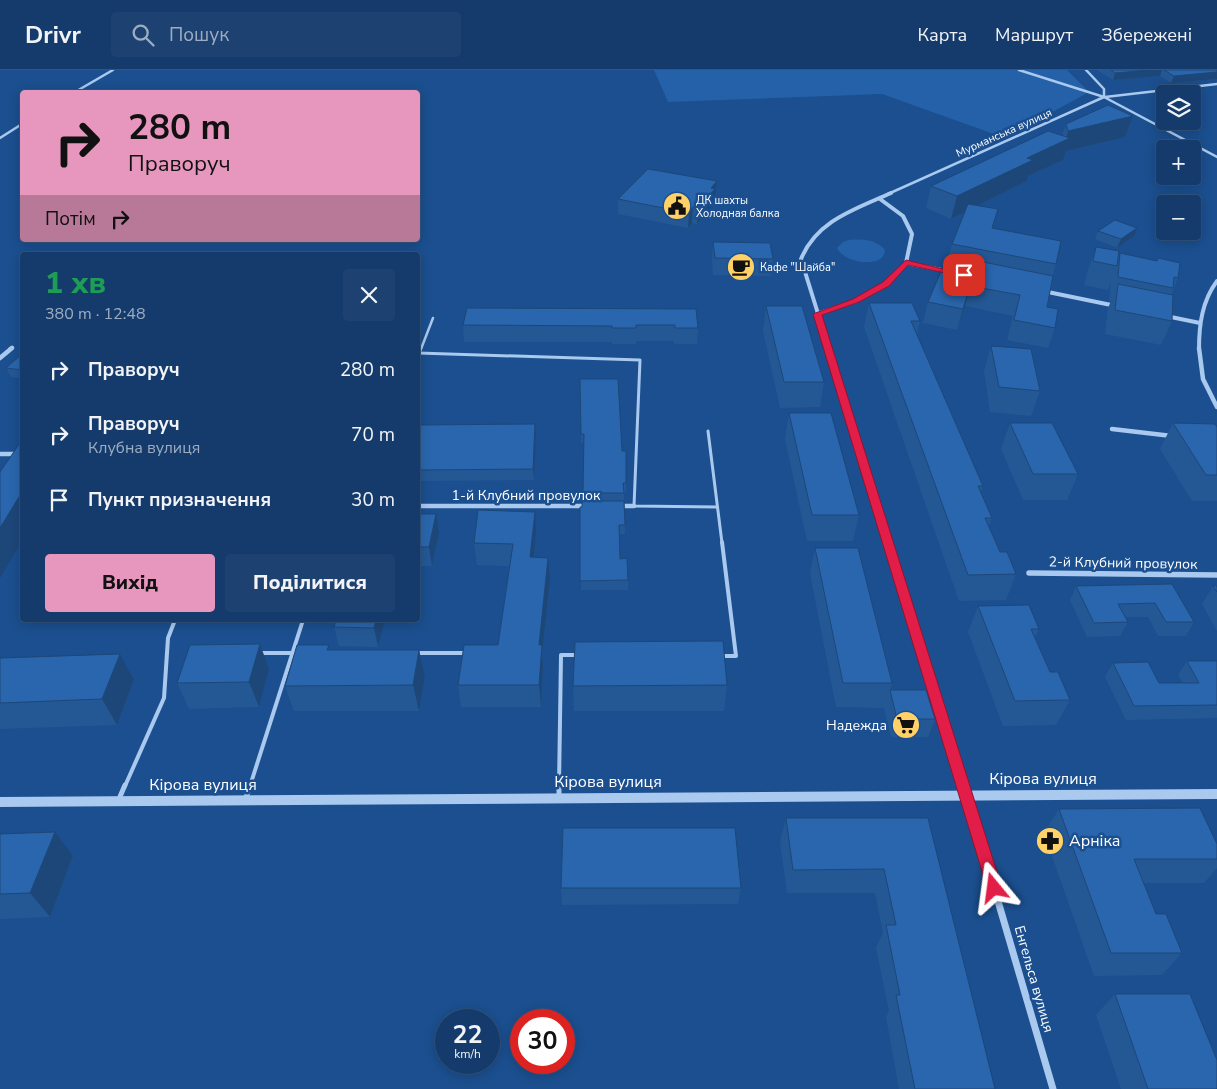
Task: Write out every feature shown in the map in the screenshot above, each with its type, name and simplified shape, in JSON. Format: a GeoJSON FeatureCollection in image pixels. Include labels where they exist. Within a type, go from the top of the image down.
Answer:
{"type":"FeatureCollection","features":[{"type":"Feature","properties":{"kind":"street"},"geometry":{"type":"LineString","coordinates":[[79,90],[113,70]]}},
{"type":"Feature","properties":{"kind":"street"},"geometry":{"type":"LineString","coordinates":[[1019,70],[1104,97],[1217,157]]}},
{"type":"Feature","properties":{"kind":"street"},"geometry":{"type":"LineString","coordinates":[[1086,70],[1104,89],[1104,97]]}},
{"type":"Feature","properties":{"kind":"street"},"geometry":{"type":"LineString","coordinates":[[1104,97],[1217,84]]}},
{"type":"Feature","properties":{"kind":"street","name":"Мурманська вулиця"},"geometry":{"type":"LineString","coordinates":[[880,199],[1104,97]]}},
{"type":"Feature","properties":{"kind":"street"},"geometry":{"type":"LineString","coordinates":[[0,138],[20,125]]}},
{"type":"Feature","properties":{"kind":"street"},"geometry":{"type":"LineString","coordinates":[[818,314],[856,301],[886,284],[906,263],[912,234],[903,216],[880,199]]}},
{"type":"Feature","properties":{"kind":"street","name":"Енгельса вулиця"},"geometry":{"type":"LineString","coordinates":[[880,199],[834,219],[820,228],[807,242],[801,259],[968,796],[1054,1089]]}},
{"type":"Feature","properties":{"kind":"street"},"geometry":{"type":"LineString","coordinates":[[906,263],[955,273]]}},
{"type":"Feature","properties":{"kind":"street"},"geometry":{"type":"LineString","coordinates":[[1217,281],[1212,287],[1200,323],[1202,376],[1217,407]]}},
{"type":"Feature","properties":{"kind":"street"},"geometry":{"type":"LineString","coordinates":[[1033,289],[1121,307]]}},
{"type":"Feature","properties":{"kind":"street"},"geometry":{"type":"LineString","coordinates":[[1160,315],[1200,323]]}},
{"type":"Feature","properties":{"kind":"street"},"geometry":{"type":"LineString","coordinates":[[0,358],[12,348]]}},
{"type":"Feature","properties":{"kind":"street"},"geometry":{"type":"LineString","coordinates":[[1112,429],[1179,437]]}},
{"type":"Feature","properties":{"kind":"street"},"geometry":{"type":"LineString","coordinates":[[0,454],[20,454]]}},
{"type":"Feature","properties":{"kind":"street","name":"1-й Клубний провулок"},"geometry":{"type":"LineString","coordinates":[[420,506],[595,506]]}},
{"type":"Feature","properties":{"kind":"street","name":"1-й Клубний провулок"},"geometry":{"type":"LineString","coordinates":[[615,506],[634,506]]}},
{"type":"Feature","properties":{"kind":"street","name":"2-й Клубний провулок"},"geometry":{"type":"LineString","coordinates":[[1029,573],[1217,575]]}},
{"type":"Feature","properties":{"kind":"street","name":"Кірова вулиця"},"geometry":{"type":"LineString","coordinates":[[0,802],[1217,794]]}},
{"type":"Feature","properties":{"kind":"lane"},"geometry":{"type":"LineString","coordinates":[[420,349],[432,318]]}},
{"type":"Feature","properties":{"kind":"lane"},"geometry":{"type":"LineString","coordinates":[[420,354],[640,360],[634,506],[717,507]]}},
{"type":"Feature","properties":{"kind":"lane"},"geometry":{"type":"LineString","coordinates":[[708,431],[736,656],[717,656]]}},
{"type":"Feature","properties":{"kind":"lane"},"geometry":{"type":"LineString","coordinates":[[118,801],[164,698],[168,638],[174,622]]}},
{"type":"Feature","properties":{"kind":"lane"},"geometry":{"type":"LineString","coordinates":[[245,801],[302,622]]}},
{"type":"Feature","properties":{"kind":"lane"},"geometry":{"type":"LineString","coordinates":[[256,653],[302,653]]}},
{"type":"Feature","properties":{"kind":"lane"},"geometry":{"type":"LineString","coordinates":[[409,653],[478,653]]}},
{"type":"Feature","properties":{"kind":"lane"},"geometry":{"type":"LineString","coordinates":[[559,799],[560,655],[590,655]]}},
{"type":"Feature","properties":{"kind":"shaded area"},"geometry":{"type":"Polygon","coordinates":[[[654,70],[1067,70],[1089,92],[1005,138],[882,94],[668,102],[654,70]]]}},
{"type":"Feature","properties":{"kind":"shaded area"},"geometry":{"type":"Polygon","coordinates":[[[848,240],[873,242],[885,250],[883,256],[871,262],[863,262],[847,257],[837,248],[848,240]]]}},
{"type":"Feature","properties":{"kind":"building"},"geometry":{"type":"Polygon","coordinates":[[[1111,70],[1150,70],[1115,73],[1111,70]]]}},
{"type":"Feature","properties":{"kind":"building"},"geometry":{"type":"Polygon","coordinates":[[[1164,70],[1217,70],[1217,72],[1174,76],[1164,70]]]}},
{"type":"Feature","properties":{"kind":"building"},"geometry":{"type":"Polygon","coordinates":[[[1108,105],[1133,116],[1068,131],[1066,124],[1108,105]]]}},
{"type":"Feature","properties":{"kind":"building"},"geometry":{"type":"Polygon","coordinates":[[[1048,131],[1070,138],[1027,158],[1033,160],[957,196],[931,186],[1048,131]]]}},
{"type":"Feature","properties":{"kind":"building"},"geometry":{"type":"Polygon","coordinates":[[[648,169],[717,181],[711,188],[715,189],[698,208],[693,207],[689,213],[618,199],[648,169]]]}},
{"type":"Feature","properties":{"kind":"building"},"geometry":{"type":"Polygon","coordinates":[[[968,204],[998,209],[992,228],[1061,241],[1056,264],[952,244],[968,204]]]}},
{"type":"Feature","properties":{"kind":"building"},"geometry":{"type":"Polygon","coordinates":[[[1115,220],[1137,228],[1121,239],[1098,231],[1115,220]]]}},
{"type":"Feature","properties":{"kind":"building"},"geometry":{"type":"Polygon","coordinates":[[[713,242],[770,243],[773,259],[715,258],[713,242]]]}},
{"type":"Feature","properties":{"kind":"building"},"geometry":{"type":"Polygon","coordinates":[[[1096,247],[1119,251],[1117,266],[1093,261],[1096,247]]]}},
{"type":"Feature","properties":{"kind":"building"},"geometry":{"type":"Polygon","coordinates":[[[1120,253],[1157,261],[1158,258],[1180,263],[1178,278],[1174,277],[1173,288],[1118,277],[1120,253]]]}},
{"type":"Feature","properties":{"kind":"building"},"geometry":{"type":"Polygon","coordinates":[[[948,255],[1053,276],[1047,307],[1058,309],[1055,328],[1014,320],[1020,295],[970,286],[963,309],[928,302],[948,255]]]}},
{"type":"Feature","properties":{"kind":"building"},"geometry":{"type":"Polygon","coordinates":[[[1118,284],[1173,295],[1172,321],[1115,310],[1118,284]]]}},
{"type":"Feature","properties":{"kind":"building"},"geometry":{"type":"Polygon","coordinates":[[[869,303],[912,303],[920,321],[911,321],[983,486],[978,486],[992,518],[985,518],[1000,552],[1007,552],[1016,574],[968,575],[869,303]]]}},
{"type":"Feature","properties":{"kind":"building"},"geometry":{"type":"Polygon","coordinates":[[[766,306],[802,306],[824,382],[784,382],[766,306]]]}},
{"type":"Feature","properties":{"kind":"building"},"geometry":{"type":"Polygon","coordinates":[[[467,308],[696,309],[698,328],[675,328],[675,325],[636,325],[636,328],[612,328],[612,326],[463,325],[467,308]]]}},
{"type":"Feature","properties":{"kind":"building"},"geometry":{"type":"Polygon","coordinates":[[[991,346],[1031,349],[1040,391],[999,387],[991,346]]]}},
{"type":"Feature","properties":{"kind":"building"},"geometry":{"type":"Polygon","coordinates":[[[20,356],[20,370],[6,368],[20,356]]]}},
{"type":"Feature","properties":{"kind":"building"},"geometry":{"type":"Polygon","coordinates":[[[580,379],[618,379],[622,451],[626,451],[626,483],[623,483],[624,493],[583,493],[584,434],[581,434],[580,379]]]}},
{"type":"Feature","properties":{"kind":"building"},"geometry":{"type":"Polygon","coordinates":[[[789,413],[831,413],[859,515],[812,515],[789,413]]]}},
{"type":"Feature","properties":{"kind":"building"},"geometry":{"type":"Polygon","coordinates":[[[1010,423],[1052,423],[1078,474],[1033,474],[1010,423]]]}},
{"type":"Feature","properties":{"kind":"building"},"geometry":{"type":"Polygon","coordinates":[[[1173,423],[1215,424],[1217,427],[1217,475],[1206,475],[1173,423]]]}},
{"type":"Feature","properties":{"kind":"building"},"geometry":{"type":"Polygon","coordinates":[[[535,424],[533,469],[420,470],[420,425],[535,424]]]}},
{"type":"Feature","properties":{"kind":"building"},"geometry":{"type":"Polygon","coordinates":[[[20,443],[20,495],[0,528],[0,472],[20,443]]]}},
{"type":"Feature","properties":{"kind":"building"},"geometry":{"type":"Polygon","coordinates":[[[582,501],[624,501],[625,525],[619,525],[620,559],[627,558],[628,580],[580,581],[580,507],[582,507],[582,501]]]}},
{"type":"Feature","properties":{"kind":"building"},"geometry":{"type":"Polygon","coordinates":[[[478,510],[535,512],[530,557],[548,558],[539,645],[542,645],[539,685],[458,685],[464,645],[498,645],[513,544],[474,543],[478,510]]]}},
{"type":"Feature","properties":{"kind":"building"},"geometry":{"type":"Polygon","coordinates":[[[420,514],[436,514],[429,547],[420,547],[420,514]]]}},
{"type":"Feature","properties":{"kind":"building"},"geometry":{"type":"Polygon","coordinates":[[[815,548],[858,548],[892,683],[843,683],[815,548]]]}},
{"type":"Feature","properties":{"kind":"building"},"geometry":{"type":"Polygon","coordinates":[[[1172,584],[1194,622],[1166,622],[1155,603],[1118,604],[1128,622],[1094,623],[1076,586],[1172,584]]]}},
{"type":"Feature","properties":{"kind":"building"},"geometry":{"type":"Polygon","coordinates":[[[1029,605],[1039,629],[1031,629],[1050,672],[1058,672],[1070,700],[1015,701],[978,606],[1029,605]]]}},
{"type":"Feature","properties":{"kind":"building"},"geometry":{"type":"Polygon","coordinates":[[[335,622],[376,622],[374,628],[334,627],[335,622]]]}},
{"type":"Feature","properties":{"kind":"building"},"geometry":{"type":"Polygon","coordinates":[[[723,641],[727,685],[573,686],[575,642],[723,641]]]}},
{"type":"Feature","properties":{"kind":"building"},"geometry":{"type":"Polygon","coordinates":[[[260,644],[249,682],[177,683],[190,645],[260,644]]]}},
{"type":"Feature","properties":{"kind":"building"},"geometry":{"type":"Polygon","coordinates":[[[297,645],[329,645],[327,650],[419,650],[413,685],[285,686],[297,645]]]}},
{"type":"Feature","properties":{"kind":"building"},"geometry":{"type":"Polygon","coordinates":[[[120,654],[102,699],[0,703],[0,658],[120,654]]]}},
{"type":"Feature","properties":{"kind":"building"},"geometry":{"type":"Polygon","coordinates":[[[1187,661],[1217,661],[1217,705],[1134,706],[1113,663],[1148,662],[1159,683],[1199,683],[1187,661]]]}},
{"type":"Feature","properties":{"kind":"building"},"geometry":{"type":"Polygon","coordinates":[[[890,690],[926,690],[935,719],[897,719],[890,690]]]}},
{"type":"Feature","properties":{"kind":"building"},"geometry":{"type":"Polygon","coordinates":[[[1200,808],[1217,844],[1217,859],[1134,859],[1156,914],[1166,914],[1182,953],[1111,953],[1059,809],[1200,808]]]}},
{"type":"Feature","properties":{"kind":"building"},"geometry":{"type":"Polygon","coordinates":[[[786,818],[928,818],[995,1089],[915,1089],[896,995],[900,995],[886,925],[896,925],[884,869],[793,870],[786,818]]]}},
{"type":"Feature","properties":{"kind":"building"},"geometry":{"type":"Polygon","coordinates":[[[563,828],[735,828],[741,888],[561,888],[563,828]]]}},
{"type":"Feature","properties":{"kind":"building"},"geometry":{"type":"Polygon","coordinates":[[[55,832],[30,893],[0,894],[0,834],[55,832]]]}},
{"type":"Feature","properties":{"kind":"building"},"geometry":{"type":"Polygon","coordinates":[[[1115,994],[1190,994],[1217,1060],[1217,1089],[1148,1089],[1115,994]]]}},
{"type":"Feature","properties":{"kind":"place","name":"ДК шахты Холодная балка"},"geometry":{"type":"Point","coordinates":[677,206]}},
{"type":"Feature","properties":{"kind":"place","name":"Кафе \"Шайба\""},"geometry":{"type":"Point","coordinates":[741,267]}},
{"type":"Feature","properties":{"kind":"place","name":"Надежда"},"geometry":{"type":"Point","coordinates":[906,725]}},
{"type":"Feature","properties":{"kind":"place","name":"Арніка"},"geometry":{"type":"Point","coordinates":[1050,841]}},
{"type":"Feature","properties":{"kind":"route"},"geometry":{"type":"LineString","coordinates":[[964,275],[906,263],[886,284],[856,301],[818,314],[968,796],[994,888]]}}]}
